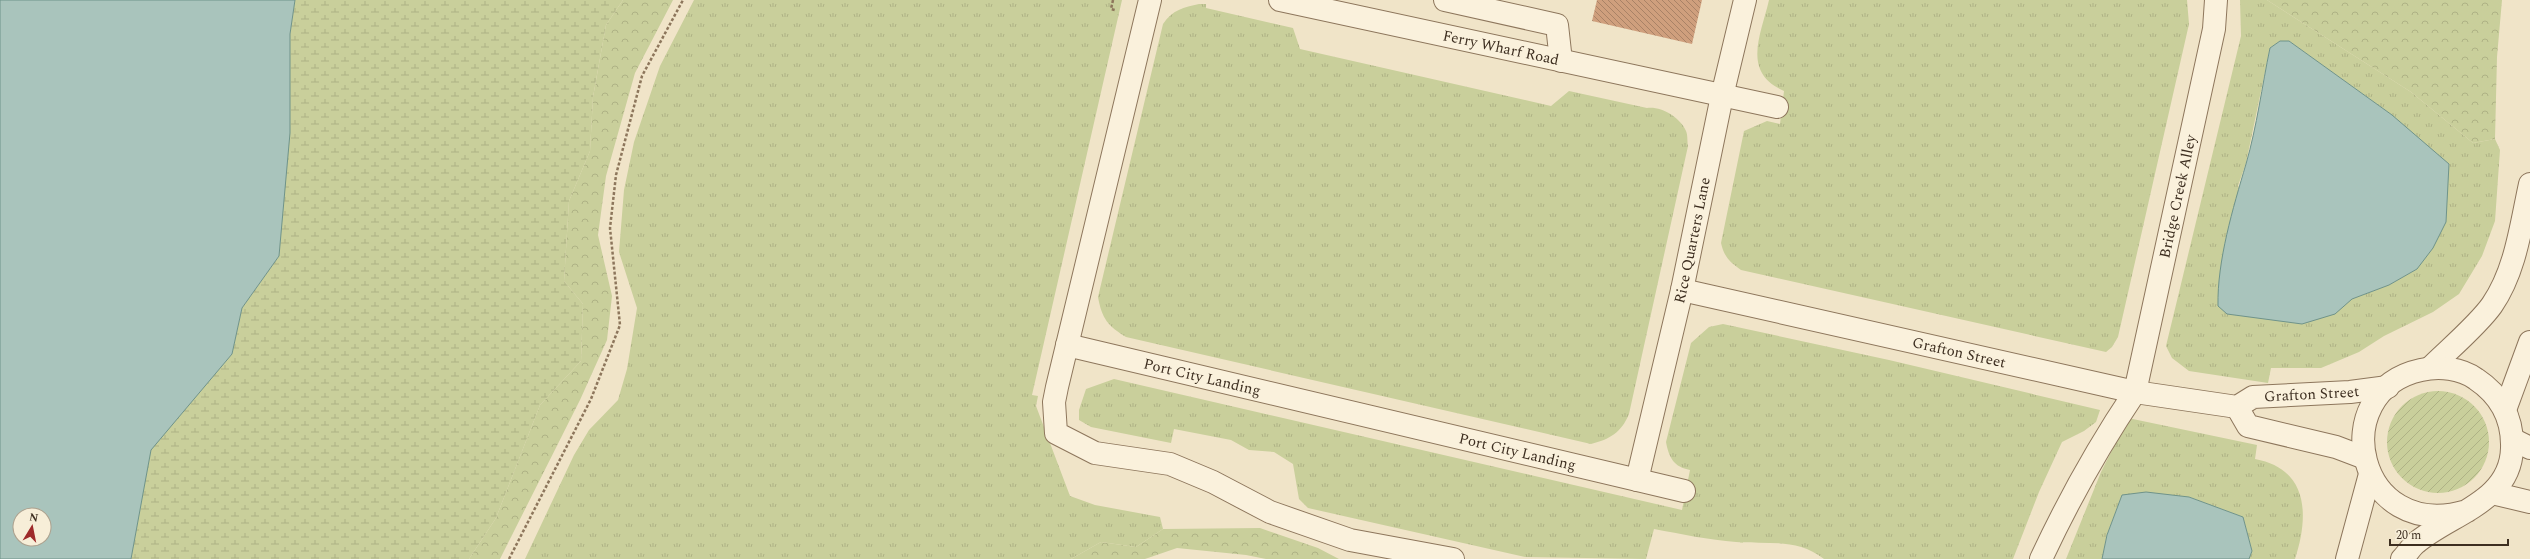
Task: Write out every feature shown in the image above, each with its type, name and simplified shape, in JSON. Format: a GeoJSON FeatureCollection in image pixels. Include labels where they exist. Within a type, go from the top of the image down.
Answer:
{"type":"FeatureCollection","features":[{"type":"Feature","properties":{"kind":"street"},"geometry":{"type":"LineString","coordinates":[[1150,0],[1066,345],[1054,402],[1056,433],[1095,453],[1170,464],[1213,482],[1270,512],[1350,540],[1453,559]]}},
{"type":"Feature","properties":{"kind":"street","name":"Ferry Wharf Road"},"geometry":{"type":"LineString","coordinates":[[1280,0],[1311,3],[1561,62],[1777,107]]}},
{"type":"Feature","properties":{"kind":"street"},"geometry":{"type":"LineString","coordinates":[[1445,0],[1557,25],[1561,62]]}},
{"type":"Feature","properties":{"kind":"street","name":"Rice Quarters Lane"},"geometry":{"type":"LineString","coordinates":[[1637,480],[1682,290],[1722,96],[1745,0]]}},
{"type":"Feature","properties":{"kind":"street","name":"Bridge Creek Alley"},"geometry":{"type":"LineString","coordinates":[[2135,392],[2214,29],[2216,0]]}},
{"type":"Feature","properties":{"kind":"street"},"geometry":{"type":"LineString","coordinates":[[2430,368],[2491,306],[2508,275],[2530,184]]}},
{"type":"Feature","properties":{"kind":"street","name":"Grafton Street"},"geometry":{"type":"LineString","coordinates":[[1682,290],[2135,392],[2237,407],[2253,397],[2388,387]]}},
{"type":"Feature","properties":{"kind":"street"},"geometry":{"type":"LineString","coordinates":[[2505,410],[2530,342]]}},
{"type":"Feature","properties":{"kind":"street","name":"Port City Landing"},"geometry":{"type":"LineString","coordinates":[[1066,345],[1684,490]]}},
{"type":"Feature","properties":{"kind":"street"},"geometry":{"type":"LineString","coordinates":[[2346,559],[2367,466],[2363,442],[2365,426],[2378,398],[2388,387],[2400,378],[2430,368],[2445,368],[2474,378],[2497,397],[2505,410],[2521,444],[2512,454],[2508,468],[2501,482],[2492,493],[2467,511],[2416,543],[2402,559]]}},
{"type":"Feature","properties":{"kind":"street"},"geometry":{"type":"LineString","coordinates":[[2041,559],[2053,533],[2115,422],[2135,392]]}},
{"type":"Feature","properties":{"kind":"street"},"geometry":{"type":"LineString","coordinates":[[2237,407],[2248,426],[2336,447],[2367,466],[2390,500],[2404,509],[2436,517],[2452,516],[2467,511]]}},
{"type":"Feature","properties":{"kind":"street"},"geometry":{"type":"LineString","coordinates":[[2492,493],[2530,502]]}},
{"type":"Feature","properties":{"kind":"path"},"geometry":{"type":"LineString","coordinates":[[509,559],[591,399],[620,325],[610,228],[616,175],[642,76],[683,0]]}},
{"type":"Feature","properties":{"kind":"green space"},"geometry":{"type":"Polygon","coordinates":[[[295,0],[623,0],[606,25],[593,97],[590,151],[569,201],[564,281],[583,304],[581,361],[540,405],[496,518],[469,559],[131,559],[150,450],[232,354],[242,308],[279,256],[290,34],[295,0]]]}},
{"type":"Feature","properties":{"kind":"green space"},"geometry":{"type":"Polygon","coordinates":[[[623,0],[673,0],[635,73],[606,176],[598,235],[612,296],[607,340],[580,400],[500,559],[469,559],[496,518],[540,405],[581,361],[583,304],[564,281],[569,201],[590,151],[593,97],[606,25],[623,0]]]}},
{"type":"Feature","properties":{"kind":"green space"},"geometry":{"type":"Polygon","coordinates":[[[694,0],[1122,0],[1032,395],[1038,396],[1036,406],[1070,496],[1095,505],[1160,517],[1163,529],[1136,547],[1101,542],[1071,559],[525,559],[574,455],[589,430],[618,400],[627,369],[637,308],[619,252],[624,190],[634,142],[660,66],[694,0]]]}},
{"type":"Feature","properties":{"kind":"green space"},"geometry":{"type":"Polygon","coordinates":[[[1769,0],[2187,0],[2189,24],[2118,337],[2112,347],[2106,352],[1741,270],[1731,262],[1726,256],[1721,243],[1744,131],[1767,121],[1780,124],[1784,91],[1771,83],[1762,74],[1758,63],[1757,52],[1769,0]]]}},
{"type":"Feature","properties":{"kind":"green space"},"geometry":{"type":"Polygon","coordinates":[[[2240,0],[2267,0],[2411,92],[2473,143],[2495,139],[2500,150],[2495,221],[2482,256],[2459,294],[2433,312],[2384,336],[2359,352],[2321,368],[2271,368],[2268,383],[2189,371],[2172,358],[2166,346],[2241,36],[2240,0]],[[2280,41],[2270,48],[2246,163],[2238,186],[2352,299],[2389,285],[2417,269],[2392,115],[2289,41],[2280,41]]]}},
{"type":"Feature","properties":{"kind":"green space"},"geometry":{"type":"Polygon","coordinates":[[[2267,0],[2502,0],[2497,57],[2495,139],[2473,143],[2411,92],[2267,0]]]}},
{"type":"Feature","properties":{"kind":"green space"},"geometry":{"type":"Polygon","coordinates":[[[1206,4],[1206,8],[1293,28],[1300,49],[1551,106],[1569,91],[1647,108],[1658,109],[1670,114],[1679,121],[1687,133],[1688,146],[1629,414],[1626,421],[1618,431],[1604,440],[1591,444],[1126,337],[1110,325],[1104,316],[1098,297],[1163,24],[1174,12],[1188,6],[1206,4]]]}},
{"type":"Feature","properties":{"kind":"green space"},"geometry":{"type":"Polygon","coordinates":[[[1723,324],[1889,360],[2100,410],[2096,422],[2084,431],[2062,442],[2039,492],[2013,559],[1824,559],[1803,547],[1782,543],[1748,543],[1726,541],[1654,529],[1646,559],[1525,557],[1308,508],[1299,499],[1293,464],[1274,452],[1249,450],[1231,440],[1174,429],[1171,443],[1091,427],[1079,420],[1079,410],[1086,389],[1114,379],[1682,510],[1690,470],[1680,467],[1673,461],[1666,442],[1691,343],[1709,327],[1723,324]]]}},
{"type":"Feature","properties":{"kind":"green space"},"geometry":{"type":"Polygon","coordinates":[[[2438,391],[2458,395],[2466,399],[2474,406],[2481,414],[2485,422],[2489,442],[2485,462],[2481,470],[2474,478],[2466,485],[2458,489],[2438,493],[2418,489],[2410,485],[2402,478],[2395,470],[2391,462],[2387,442],[2391,422],[2395,414],[2402,406],[2410,399],[2418,395],[2438,391]]]}},
{"type":"Feature","properties":{"kind":"green space"},"geometry":{"type":"Polygon","coordinates":[[[2128,418],[2257,445],[2255,459],[2273,464],[2286,473],[2295,484],[2300,497],[2303,511],[2302,527],[2300,543],[2295,559],[2249,559],[2252,551],[2243,517],[2189,497],[2122,495],[2107,535],[2102,559],[2066,559],[2101,472],[2128,418]]]}},
{"type":"Feature","properties":{"kind":"green space"},"geometry":{"type":"Polygon","coordinates":[[[1260,528],[1318,548],[1339,559],[1266,559],[1246,555],[1177,548],[1145,559],[1071,559],[1101,542],[1136,547],[1163,529],[1260,528]]]}},
{"type":"Feature","properties":{"kind":"water"},"geometry":{"type":"Polygon","coordinates":[[[0,0],[295,0],[290,34],[290,133],[279,256],[242,308],[232,354],[151,450],[131,559],[0,559],[0,0]]]}},
{"type":"Feature","properties":{"kind":"water"},"geometry":{"type":"Polygon","coordinates":[[[2280,41],[2289,41],[2392,115],[2449,164],[2446,222],[2433,248],[2417,269],[2389,285],[2352,299],[2335,314],[2302,324],[2227,314],[2218,306],[2218,289],[2223,253],[2231,216],[2253,135],[2270,48],[2280,41]]]}},
{"type":"Feature","properties":{"kind":"water"},"geometry":{"type":"Polygon","coordinates":[[[2146,492],[2189,497],[2243,517],[2252,551],[2249,559],[2102,559],[2107,535],[2122,495],[2146,492]]]}},
{"type":"Feature","properties":{"kind":"building"},"geometry":{"type":"Polygon","coordinates":[[[1597,0],[1702,0],[1692,44],[1592,21],[1597,0]]]}}]}
